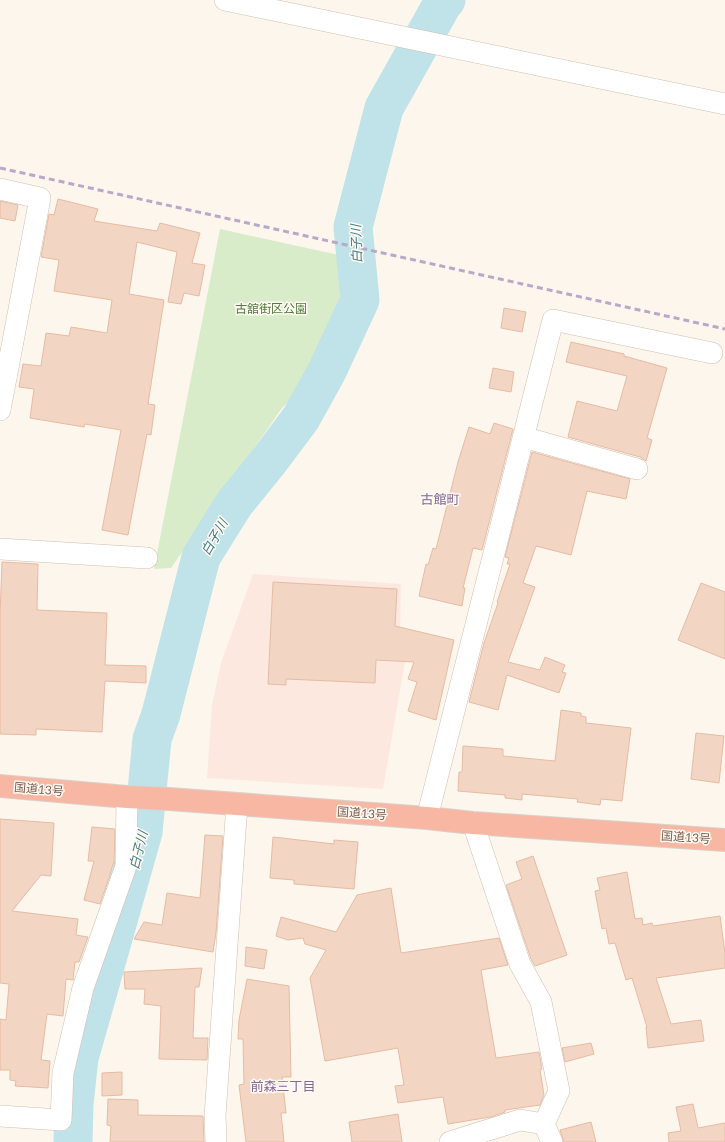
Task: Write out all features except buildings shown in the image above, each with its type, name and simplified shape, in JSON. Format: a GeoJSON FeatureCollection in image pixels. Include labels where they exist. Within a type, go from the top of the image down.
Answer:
{"type":"FeatureCollection","features":[{"type":"Feature","properties":{"kind":"highway","name":"国道13号"},"geometry":{"type":"LineString","coordinates":[[0,786],[128,797],[427,818],[473,823],[725,840]]}},
{"type":"Feature","properties":{"kind":"street"},"geometry":{"type":"LineString","coordinates":[[225,0],[725,104]]}},
{"type":"Feature","properties":{"kind":"street"},"geometry":{"type":"LineString","coordinates":[[0,189],[40,198],[0,410]]}},
{"type":"Feature","properties":{"kind":"street"},"geometry":{"type":"LineString","coordinates":[[427,818],[553,320],[712,353]]}},
{"type":"Feature","properties":{"kind":"street"},"geometry":{"type":"LineString","coordinates":[[523,437],[637,469]]}},
{"type":"Feature","properties":{"kind":"street"},"geometry":{"type":"LineString","coordinates":[[0,549],[146,558]]}},
{"type":"Feature","properties":{"kind":"street"},"geometry":{"type":"LineString","coordinates":[[0,1116],[61,1120],[63,1073],[83,988],[126,866],[128,797]]}},
{"type":"Feature","properties":{"kind":"street"},"geometry":{"type":"LineString","coordinates":[[216,1142],[216,1109],[237,804]]}},
{"type":"Feature","properties":{"kind":"street"},"geometry":{"type":"LineString","coordinates":[[450,1142],[520,1120],[548,1133],[559,1091],[541,1002],[520,964],[473,823]]}},
{"type":"Feature","properties":{"kind":"shaded area"},"geometry":{"type":"Polygon","coordinates":[[[253,574],[401,584],[400,632],[410,633],[383,789],[207,778],[212,705],[221,663],[253,574]]]}},
{"type":"Feature","properties":{"kind":"green space","name":"古舘街区公園"},"geometry":{"type":"Polygon","coordinates":[[[220,229],[348,257],[341,313],[322,356],[305,386],[282,408],[171,568],[154,569],[220,229]]]}},
{"type":"Feature","properties":{"kind":"waterway","name":"白子川"},"geometry":{"type":"LineString","coordinates":[[73,1142],[74,1104],[79,1058],[143,832],[152,739],[161,714],[201,557],[234,504],[301,418],[327,371],[360,300],[353,227],[384,108],[446,0]]}},
{"type":"Feature","properties":{"kind":"railway"},"geometry":{"type":"LineString","coordinates":[[0,168],[725,329]]}},
{"type":"Feature","properties":{"kind":"district","name":"古館町"},"geometry":{"type":"Point","coordinates":[440,499]}},
{"type":"Feature","properties":{"kind":"district","name":"前森三丁目"},"geometry":{"type":"Point","coordinates":[283,1086]}}]}
